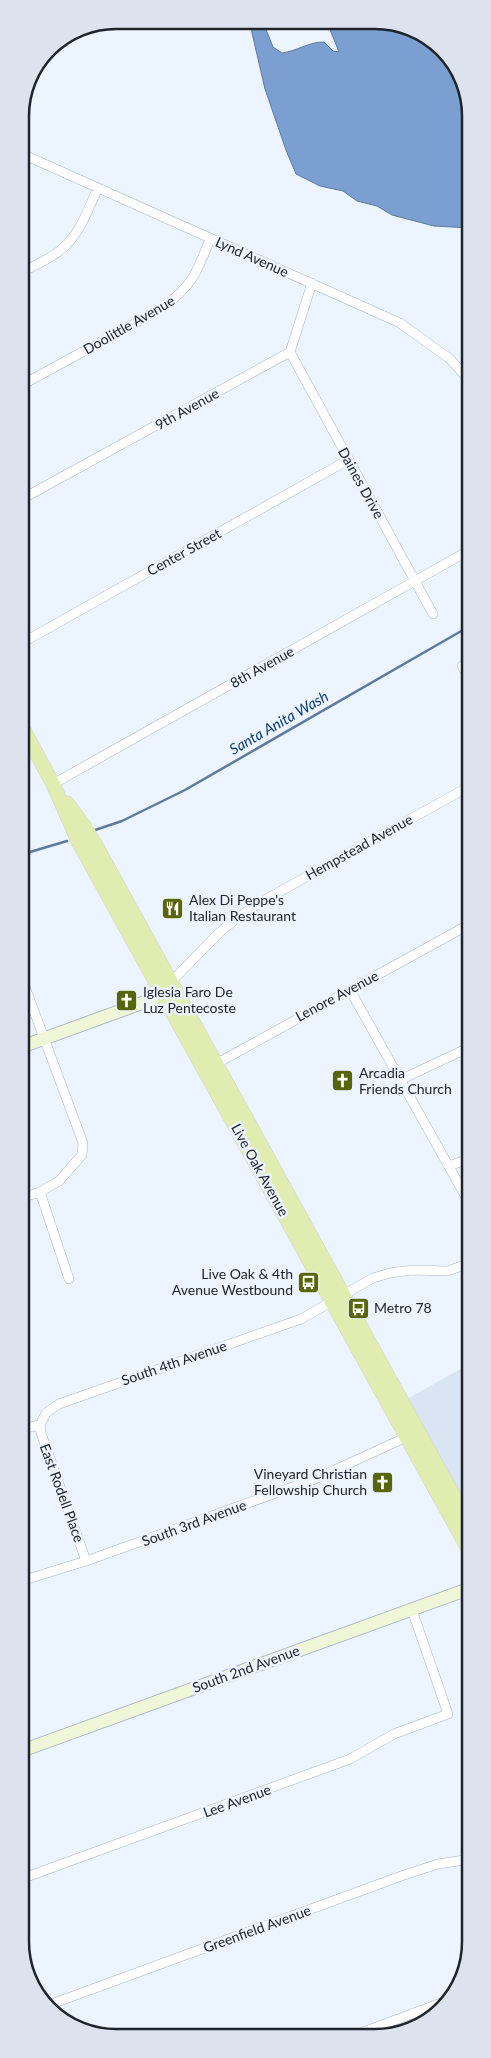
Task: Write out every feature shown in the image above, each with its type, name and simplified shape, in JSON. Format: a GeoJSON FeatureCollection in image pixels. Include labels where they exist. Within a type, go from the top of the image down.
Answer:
{"type":"FeatureCollection","features":[{"type":"Feature","properties":{"kind":"main road","name":"Live Oak Avenue"},"geometry":{"type":"LineString","coordinates":[[29,740],[338,1297],[412,1435],[462,1536]]}},
{"type":"Feature","properties":{"kind":"main road","name":"Live Oak Avenue"},"geometry":{"type":"LineString","coordinates":[[412,1435],[462,1513]]}},
{"type":"Feature","properties":{"kind":"street","name":"Lynd Avenue"},"geometry":{"type":"LineString","coordinates":[[29,157],[400,323],[450,359],[462,372]]}},
{"type":"Feature","properties":{"kind":"street"},"geometry":{"type":"LineString","coordinates":[[29,268],[61,250],[70,241],[79,229],[98,188]]}},
{"type":"Feature","properties":{"kind":"street","name":"Doolittle Avenue"},"geometry":{"type":"LineString","coordinates":[[29,381],[162,309],[180,295],[197,272],[210,239]]}},
{"type":"Feature","properties":{"kind":"street"},"geometry":{"type":"LineString","coordinates":[[290,352],[312,283]]}},
{"type":"Feature","properties":{"kind":"street","name":"Daines Drive"},"geometry":{"type":"LineString","coordinates":[[290,352],[433,614]]}},
{"type":"Feature","properties":{"kind":"street","name":"9th Avenue"},"geometry":{"type":"LineString","coordinates":[[29,495],[290,352]]}},
{"type":"Feature","properties":{"kind":"street","name":"Center Street"},"geometry":{"type":"LineString","coordinates":[[29,639],[348,460]]}},
{"type":"Feature","properties":{"kind":"street","name":"8th Avenue"},"geometry":{"type":"LineString","coordinates":[[53,784],[462,555]]}},
{"type":"Feature","properties":{"kind":"street","name":"Hempstead Avenue"},"geometry":{"type":"LineString","coordinates":[[166,987],[237,918],[261,902],[462,790]]}},
{"type":"Feature","properties":{"kind":"street","name":"Lenore Avenue"},"geometry":{"type":"LineString","coordinates":[[210,1067],[462,928]]}},
{"type":"Feature","properties":{"kind":"street"},"geometry":{"type":"LineString","coordinates":[[29,1044],[153,999],[166,987]]}},
{"type":"Feature","properties":{"kind":"street"},"geometry":{"type":"LineString","coordinates":[[350,990],[462,1191]]}},
{"type":"Feature","properties":{"kind":"street"},"geometry":{"type":"LineString","coordinates":[[29,999],[84,1143],[82,1155],[59,1181],[40,1192],[29,1195]]}},
{"type":"Feature","properties":{"kind":"street"},"geometry":{"type":"LineString","coordinates":[[400,1080],[462,1051]]}},
{"type":"Feature","properties":{"kind":"street"},"geometry":{"type":"LineString","coordinates":[[449,1166],[462,1161]]}},
{"type":"Feature","properties":{"kind":"street"},"geometry":{"type":"LineString","coordinates":[[40,1192],[68,1279]]}},
{"type":"Feature","properties":{"kind":"street","name":"South 4th Avenue"},"geometry":{"type":"LineString","coordinates":[[40,1425],[46,1413],[59,1404],[301,1319],[373,1278],[412,1270],[447,1271],[462,1266]]}},
{"type":"Feature","properties":{"kind":"street"},"geometry":{"type":"LineString","coordinates":[[29,1427],[40,1425]]}},
{"type":"Feature","properties":{"kind":"street","name":"East Rodell Place"},"geometry":{"type":"LineString","coordinates":[[40,1425],[41,1433],[86,1561]]}},
{"type":"Feature","properties":{"kind":"street","name":"South 3rd Avenue"},"geometry":{"type":"LineString","coordinates":[[29,1579],[86,1561],[315,1479],[412,1435]]}},
{"type":"Feature","properties":{"kind":"street","name":"South 2nd Avenue"},"geometry":{"type":"LineString","coordinates":[[29,1748],[462,1591]]}},
{"type":"Feature","properties":{"kind":"street","name":"Lee Avenue"},"geometry":{"type":"LineString","coordinates":[[29,1876],[350,1760],[394,1734],[448,1714],[412,1610]]}},
{"type":"Feature","properties":{"kind":"street","name":"Greenfield Avenue"},"geometry":{"type":"LineString","coordinates":[[53,2003],[404,1875],[438,1864],[462,1861]]}},
{"type":"Feature","properties":{"kind":"street"},"geometry":{"type":"LineString","coordinates":[[371,2029],[436,2005]]}},
{"type":"Feature","properties":{"kind":"shaded area"},"geometry":{"type":"Polygon","coordinates":[[[462,1368],[462,1498],[407,1399],[462,1368]]]}},
{"type":"Feature","properties":{"kind":"water"},"geometry":{"type":"Polygon","coordinates":[[[252,29],[266,29],[273,47],[282,53],[313,43],[324,42],[333,51],[339,52],[330,29],[392,30],[419,40],[437,54],[453,77],[462,104],[462,228],[434,226],[392,215],[377,206],[357,201],[343,191],[320,186],[296,174],[265,89],[252,29]]]}},
{"type":"Feature","properties":{"kind":"waterway","name":"Santa Anita Wash"},"geometry":{"type":"LineString","coordinates":[[95,830],[122,821],[185,790],[462,631]]}},
{"type":"Feature","properties":{"kind":"waterway","name":"Santa Anita Wash"},"geometry":{"type":"LineString","coordinates":[[29,852],[67,841]]}},
{"type":"Feature","properties":{"kind":"place","name":"Alex Di Peppe's Italian Restaurant"},"geometry":{"type":"Point","coordinates":[173,908]}},
{"type":"Feature","properties":{"kind":"place","name":"Iglesia Faro De Luz Pentecoste"},"geometry":{"type":"Point","coordinates":[127,1000]}},
{"type":"Feature","properties":{"kind":"place","name":"Arcadia Friends Church"},"geometry":{"type":"Point","coordinates":[343,1081]}},
{"type":"Feature","properties":{"kind":"place","name":"Live Oak & 4th Avenue Westbound"},"geometry":{"type":"Point","coordinates":[309,1282]}},
{"type":"Feature","properties":{"kind":"place","name":"Metro 78"},"geometry":{"type":"Point","coordinates":[358,1308]}},
{"type":"Feature","properties":{"kind":"place","name":"Vineyard Christian Fellowship Church"},"geometry":{"type":"Point","coordinates":[383,1482]}}]}
